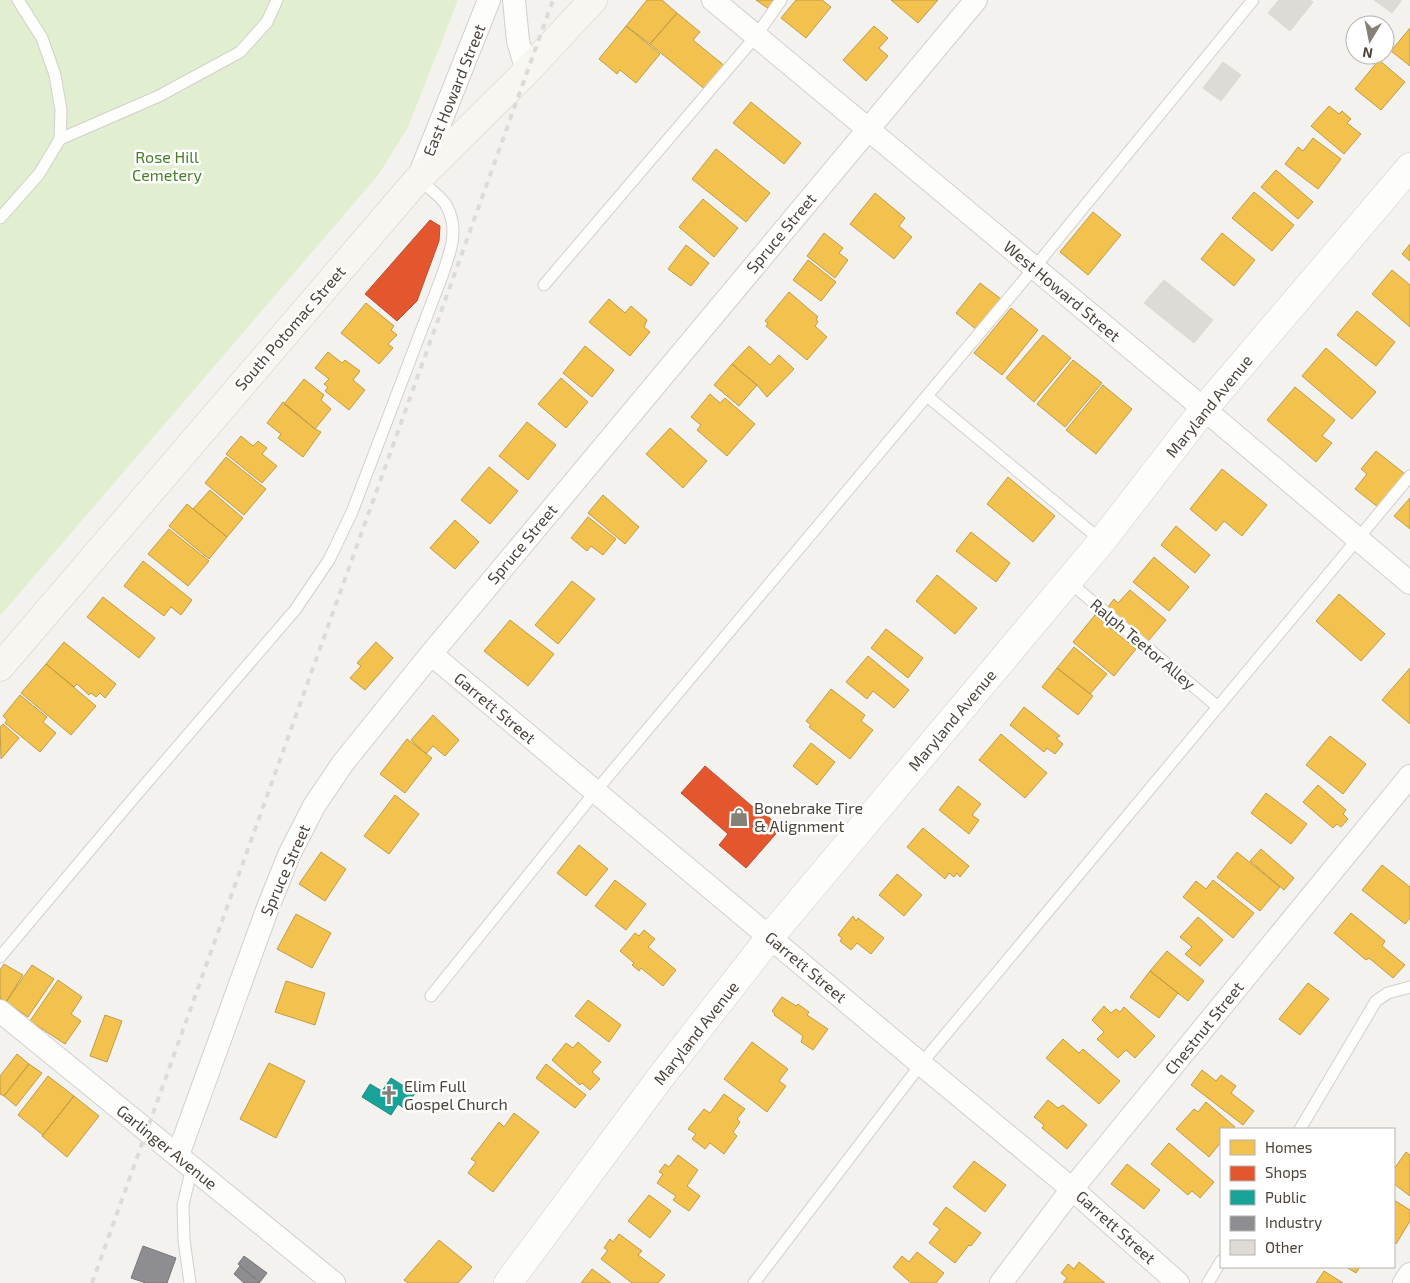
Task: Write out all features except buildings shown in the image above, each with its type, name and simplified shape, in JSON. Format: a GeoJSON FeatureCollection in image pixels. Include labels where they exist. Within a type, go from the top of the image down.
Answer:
{"type":"FeatureCollection","features":[{"type":"Feature","properties":{"kind":"main road","name":"South Potomac Street"},"geometry":{"type":"LineString","coordinates":[[0,668],[418,179],[527,71],[593,0]]}},
{"type":"Feature","properties":{"kind":"street","name":"East Howard Street"},"geometry":{"type":"LineString","coordinates":[[418,179],[490,0]]}},
{"type":"Feature","properties":{"kind":"street"},"geometry":{"type":"LineString","coordinates":[[514,0],[518,41],[527,71]]}},
{"type":"Feature","properties":{"kind":"street","name":"West Howard Street"},"geometry":{"type":"LineString","coordinates":[[713,0],[1410,583]]}},
{"type":"Feature","properties":{"kind":"street","name":"Spruce Street"},"geometry":{"type":"LineString","coordinates":[[185,1161],[267,910],[290,855],[314,806],[343,762],[430,654],[976,0]]}},
{"type":"Feature","properties":{"kind":"street","name":"Maryland Avenue"},"geometry":{"type":"LineString","coordinates":[[508,1283],[660,1078],[770,937],[1102,541],[1204,409],[1410,166]]}},
{"type":"Feature","properties":{"kind":"street","name":"Garrett Street"},"geometry":{"type":"LineString","coordinates":[[430,654],[1072,1189],[1178,1283]]}},
{"type":"Feature","properties":{"kind":"street","name":"Chestnut Street"},"geometry":{"type":"LineString","coordinates":[[1001,1283],[1072,1189],[1410,776]]}},
{"type":"Feature","properties":{"kind":"street","name":"Garlinger Avenue"},"geometry":{"type":"LineString","coordinates":[[0,1011],[334,1283]]}},
{"type":"Feature","properties":{"kind":"street"},"geometry":{"type":"LineString","coordinates":[[1404,1283],[1410,1274]]}},
{"type":"Feature","properties":{"kind":"lane"},"geometry":{"type":"LineString","coordinates":[[0,218],[39,174],[60,139],[62,110],[55,75],[42,38],[18,0]]}},
{"type":"Feature","properties":{"kind":"lane"},"geometry":{"type":"LineString","coordinates":[[60,139],[159,96],[240,52],[267,22],[277,0]]}},
{"type":"Feature","properties":{"kind":"lane"},"geometry":{"type":"LineString","coordinates":[[544,285],[756,36],[781,0]]}},
{"type":"Feature","properties":{"kind":"lane"},"geometry":{"type":"LineString","coordinates":[[431,996],[595,792],[1034,268],[1253,0]]}},
{"type":"Feature","properties":{"kind":"lane"},"geometry":{"type":"LineString","coordinates":[[0,957],[136,794],[294,610],[329,560],[356,502],[442,276],[453,241],[452,222],[446,204],[418,179]]}},
{"type":"Feature","properties":{"kind":"lane"},"geometry":{"type":"LineString","coordinates":[[927,396],[1102,541]]}},
{"type":"Feature","properties":{"kind":"lane"},"geometry":{"type":"LineString","coordinates":[[754,1283],[921,1064],[1410,476]]}},
{"type":"Feature","properties":{"kind":"lane","name":"Ralph Teetor Alley"},"geometry":{"type":"LineString","coordinates":[[1068,581],[1218,707]]}},
{"type":"Feature","properties":{"kind":"lane"},"geometry":{"type":"LineString","coordinates":[[1301,1128],[1376,1001],[1388,993],[1410,987]]}},
{"type":"Feature","properties":{"kind":"lane"},"geometry":{"type":"LineString","coordinates":[[185,1161],[187,1182],[184,1205],[184,1240],[190,1283]]}},
{"type":"Feature","properties":{"kind":"lane"},"geometry":{"type":"LineString","coordinates":[[1208,1283],[1220,1263]]}},
{"type":"Feature","properties":{"kind":"green space","name":"Rose Hill Cemetery"},"geometry":{"type":"Polygon","coordinates":[[[0,0],[458,0],[408,127],[379,174],[0,616],[0,0]]]}},
{"type":"Feature","properties":{"kind":"railway"},"geometry":{"type":"LineString","coordinates":[[92,1283],[553,0]]}},
{"type":"Feature","properties":{"kind":"place","name":"Bonebrake Tire & Alignment"},"geometry":{"type":"Point","coordinates":[739,817]}},
{"type":"Feature","properties":{"kind":"place","name":"Elim Full Gospel Church"},"geometry":{"type":"Point","coordinates":[389,1095]}}]}
